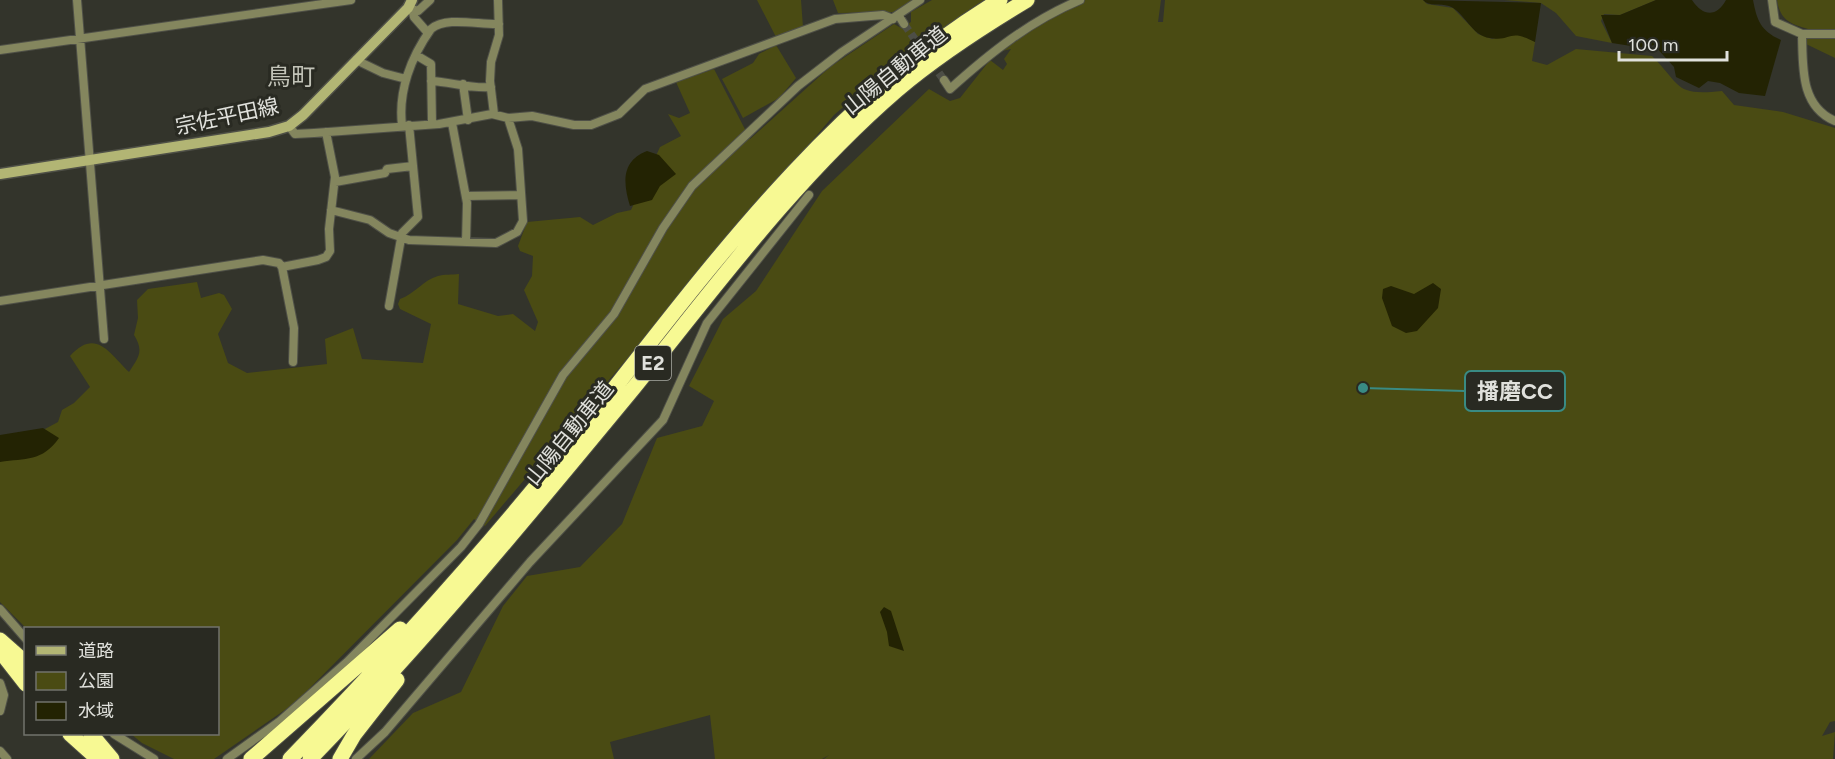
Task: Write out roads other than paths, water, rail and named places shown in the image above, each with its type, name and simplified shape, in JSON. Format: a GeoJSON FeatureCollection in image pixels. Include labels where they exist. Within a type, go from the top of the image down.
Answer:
{"type":"FeatureCollection","features":[{"type":"Feature","properties":{"kind":"highway","name":"山陽自動車道"},"geometry":{"type":"LineString","coordinates":[[290,759],[448,590],[555,463],[723,253],[812,154],[890,79],[932,45],[1000,0]]}},
{"type":"Feature","properties":{"kind":"highway","name":"山陽自動車道"},"geometry":{"type":"LineString","coordinates":[[310,759],[420,643],[503,546],[735,261],[822,163],[906,83],[948,51],[1027,0]]}},
{"type":"Feature","properties":{"kind":"highway"},"geometry":{"type":"LineString","coordinates":[[340,759],[354,735],[503,546]]}},
{"type":"Feature","properties":{"kind":"highway"},"geometry":{"type":"LineString","coordinates":[[250,759],[352,674],[424,606],[448,590]]}},
{"type":"Feature","properties":{"kind":"highway"},"geometry":{"type":"LineString","coordinates":[[0,640],[23,675]]}},
{"type":"Feature","properties":{"kind":"highway"},"geometry":{"type":"LineString","coordinates":[[0,651],[23,675]]}},
{"type":"Feature","properties":{"kind":"highway"},"geometry":{"type":"LineString","coordinates":[[0,664],[23,675]]}},
{"type":"Feature","properties":{"kind":"highway"},"geometry":{"type":"LineString","coordinates":[[71,735],[101,756],[123,759]]}},
{"type":"Feature","properties":{"kind":"highway"},"geometry":{"type":"LineString","coordinates":[[91,735],[101,756]]}},
{"type":"Feature","properties":{"kind":"main road","name":"宗佐平田線"},"geometry":{"type":"LineString","coordinates":[[0,174],[269,132],[289,126],[303,115],[410,6]]}},
{"type":"Feature","properties":{"kind":"street"},"geometry":{"type":"LineString","coordinates":[[77,0],[98,287],[104,339]]}},
{"type":"Feature","properties":{"kind":"street"},"geometry":{"type":"LineString","coordinates":[[0,50],[351,0]]}},
{"type":"Feature","properties":{"kind":"street"},"geometry":{"type":"LineString","coordinates":[[410,6],[418,11],[430,0]]}},
{"type":"Feature","properties":{"kind":"street"},"geometry":{"type":"LineString","coordinates":[[494,114],[490,87],[491,62],[499,35],[498,0]]}},
{"type":"Feature","properties":{"kind":"street"},"geometry":{"type":"LineString","coordinates":[[227,759],[280,721],[347,662],[386,626],[467,539],[479,524],[563,375],[614,314],[663,228],[692,186],[798,86],[842,52],[920,0]]}},
{"type":"Feature","properties":{"kind":"street"},"geometry":{"type":"LineString","coordinates":[[944,81],[950,89],[995,49],[1031,25],[1080,0]]}},
{"type":"Feature","properties":{"kind":"street"},"geometry":{"type":"LineString","coordinates":[[1772,0],[1775,22],[1802,34],[1835,34]]}},
{"type":"Feature","properties":{"kind":"street"},"geometry":{"type":"LineString","coordinates":[[410,6],[414,17],[428,33]]}},
{"type":"Feature","properties":{"kind":"street"},"geometry":{"type":"LineString","coordinates":[[289,126],[295,134],[452,123],[494,114],[508,118],[532,116],[574,125],[591,125],[619,114],[645,89],[835,19],[883,15],[896,17],[904,24]]}},
{"type":"Feature","properties":{"kind":"street"},"geometry":{"type":"LineString","coordinates":[[389,306],[401,237],[418,217],[413,166],[401,96],[406,79],[428,33],[436,25],[499,24]]}},
{"type":"Feature","properties":{"kind":"street"},"geometry":{"type":"LineString","coordinates":[[1802,34],[1803,72],[1809,96],[1821,114],[1835,121]]}},
{"type":"Feature","properties":{"kind":"street"},"geometry":{"type":"LineString","coordinates":[[416,55],[431,64],[432,124]]}},
{"type":"Feature","properties":{"kind":"street"},"geometry":{"type":"LineString","coordinates":[[356,60],[383,73],[406,79]]}},
{"type":"Feature","properties":{"kind":"street"},"geometry":{"type":"LineString","coordinates":[[431,81],[479,88],[490,87]]}},
{"type":"Feature","properties":{"kind":"street"},"geometry":{"type":"LineString","coordinates":[[463,84],[468,120]]}},
{"type":"Feature","properties":{"kind":"street"},"geometry":{"type":"LineString","coordinates":[[331,210],[370,220],[389,233],[426,242],[496,243],[517,232],[523,221],[518,149],[508,118]]}},
{"type":"Feature","properties":{"kind":"street"},"geometry":{"type":"LineString","coordinates":[[452,123],[466,196],[466,242]]}},
{"type":"Feature","properties":{"kind":"street"},"geometry":{"type":"LineString","coordinates":[[282,267],[326,257],[330,251],[331,210],[335,182],[326,132]]}},
{"type":"Feature","properties":{"kind":"street"},"geometry":{"type":"LineString","coordinates":[[335,182],[374,177],[385,173],[392,167],[413,166]]}},
{"type":"Feature","properties":{"kind":"street"},"geometry":{"type":"LineString","coordinates":[[466,196],[521,195]]}},
{"type":"Feature","properties":{"kind":"street"},"geometry":{"type":"LineString","coordinates":[[356,759],[385,732],[530,562],[663,420],[707,323],[809,195]]}},
{"type":"Feature","properties":{"kind":"street"},"geometry":{"type":"LineString","coordinates":[[0,301],[263,260],[279,263],[282,267],[294,328],[293,362]]}},
{"type":"Feature","properties":{"kind":"street"},"geometry":{"type":"LineString","coordinates":[[0,609],[24,637]]}},
{"type":"Feature","properties":{"kind":"street"},"geometry":{"type":"LineString","coordinates":[[0,683],[4,695],[0,711]]}},
{"type":"Feature","properties":{"kind":"street"},"geometry":{"type":"LineString","coordinates":[[116,735],[154,759]]}},
{"type":"Feature","properties":{"kind":"street"},"geometry":{"type":"LineString","coordinates":[[0,751],[7,759]]}},
{"type":"Feature","properties":{"kind":"water"},"geometry":{"type":"Polygon","coordinates":[[[1423,0],[1541,3],[1535,42],[1520,36],[1497,39],[1483,36],[1473,29],[1455,9],[1423,0]]]}},
{"type":"Feature","properties":{"kind":"water"},"geometry":{"type":"Polygon","coordinates":[[[1656,0],[1692,0],[1701,10],[1710,13],[1718,10],[1726,0],[1753,0],[1756,14],[1764,29],[1781,40],[1765,96],[1739,93],[1720,83],[1708,81],[1699,88],[1676,77],[1674,67],[1654,45],[1644,48],[1612,43],[1601,15],[1620,15],[1656,0]]]}},
{"type":"Feature","properties":{"kind":"water"},"geometry":{"type":"Polygon","coordinates":[[[647,151],[659,155],[676,174],[660,186],[652,200],[630,206],[625,181],[628,167],[639,155],[647,151]]]}},
{"type":"Feature","properties":{"kind":"water"},"geometry":{"type":"Polygon","coordinates":[[[1433,283],[1441,289],[1438,308],[1417,331],[1406,333],[1392,326],[1382,298],[1383,289],[1391,286],[1414,294],[1433,283]]]}},
{"type":"Feature","properties":{"kind":"water"},"geometry":{"type":"Polygon","coordinates":[[[43,428],[59,438],[53,446],[33,458],[0,462],[0,435],[43,428]]]}},
{"type":"Feature","properties":{"kind":"water"},"geometry":{"type":"Polygon","coordinates":[[[884,607],[891,611],[904,651],[889,646],[880,612],[884,607]]]}},
{"type":"Feature","properties":{"kind":"tunnel"},"geometry":{"type":"LineString","coordinates":[[904,24],[944,80]]}},
{"type":"Feature","properties":{"kind":"place","name":"播磨CC"},"geometry":{"type":"Point","coordinates":[1363,388]}},
{"type":"Feature","properties":{"kind":"district","name":"鳥町"},"geometry":{"type":"Point","coordinates":[291,76]}}]}
